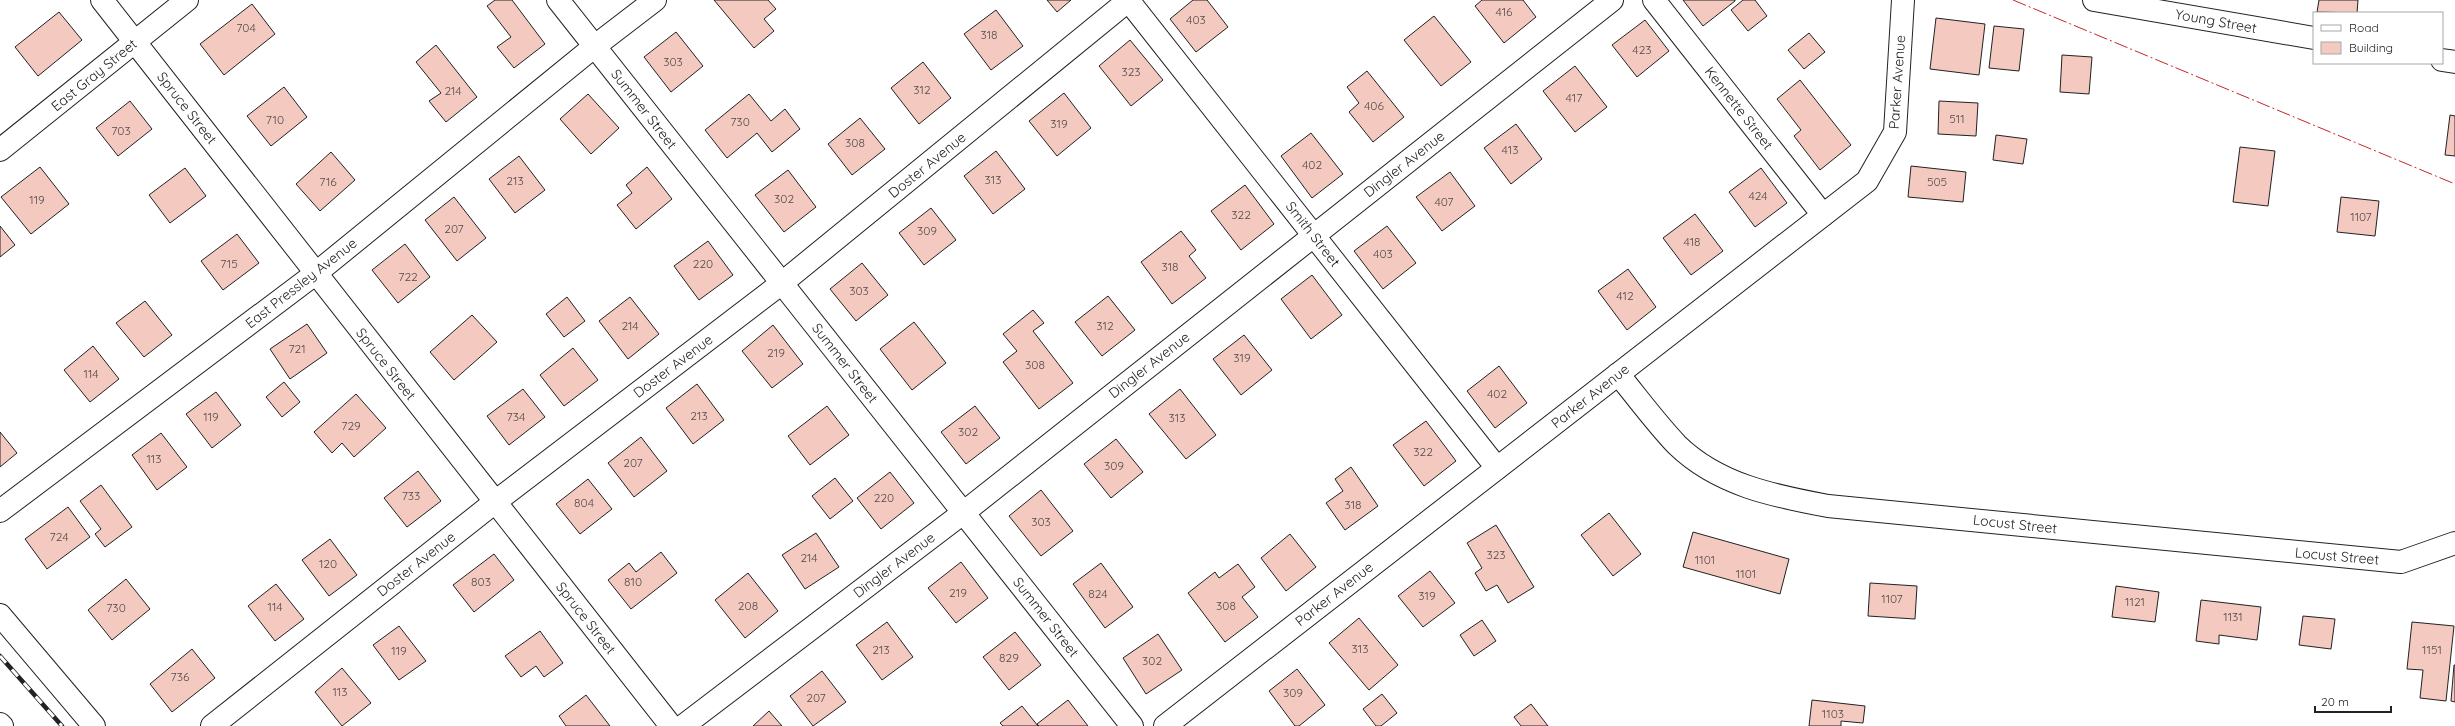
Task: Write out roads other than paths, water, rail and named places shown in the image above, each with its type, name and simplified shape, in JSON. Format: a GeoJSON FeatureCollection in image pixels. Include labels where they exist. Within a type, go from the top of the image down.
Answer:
{"type":"FeatureCollection","features":[{"type":"Feature","properties":{"kind":"street","name":"Spruce Street"},"geometry":{"type":"LineString","coordinates":[[102,0],[315,274],[672,726]]}},
{"type":"Feature","properties":{"kind":"street","name":"East Gray Street"},"geometry":{"type":"LineString","coordinates":[[0,150],[187,0]]}},
{"type":"Feature","properties":{"kind":"street","name":"Summer Street"},"geometry":{"type":"LineString","coordinates":[[558,0],[1132,726]]}},
{"type":"Feature","properties":{"kind":"street","name":"East Pressley Avenue"},"geometry":{"type":"LineString","coordinates":[[0,511],[315,274],[595,46],[655,0]]}},
{"type":"Feature","properties":{"kind":"street","name":"Smith Street"},"geometry":{"type":"LineString","coordinates":[[1128,0],[1497,468]]}},
{"type":"Feature","properties":{"kind":"street","name":"Doster Avenue"},"geometry":{"type":"LineString","coordinates":[[212,726],[495,502],[782,283],[1128,0]]}},
{"type":"Feature","properties":{"kind":"street","name":"Dingler Avenue"},"geometry":{"type":"LineString","coordinates":[[683,726],[963,512],[1612,0]]}},
{"type":"Feature","properties":{"kind":"street","name":"Kennette Street"},"geometry":{"type":"LineString","coordinates":[[1654,0],[1823,215]]}},
{"type":"Feature","properties":{"kind":"street","name":"Parker Avenue"},"geometry":{"type":"LineString","coordinates":[[1165,726],[1867,181],[1895,132],[1903,0]]}},
{"type":"Feature","properties":{"kind":"street","name":"Young Street"},"geometry":{"type":"LineString","coordinates":[[2094,0],[2313,38]]}},
{"type":"Feature","properties":{"kind":"street"},"geometry":{"type":"LineString","coordinates":[[2443,60],[2455,62]]}},
{"type":"Feature","properties":{"kind":"street","name":"Locust Street"},"geometry":{"type":"LineString","coordinates":[[1618,374],[1677,445],[1714,473],[1767,494],[1828,506],[2401,562],[2455,543]]}},
{"type":"Feature","properties":{"kind":"street"},"geometry":{"type":"LineString","coordinates":[[0,615],[94,726]]}},
{"type":"Feature","properties":{"kind":"railway"},"geometry":{"type":"LineString","coordinates":[[0,656],[62,726]]}}]}
